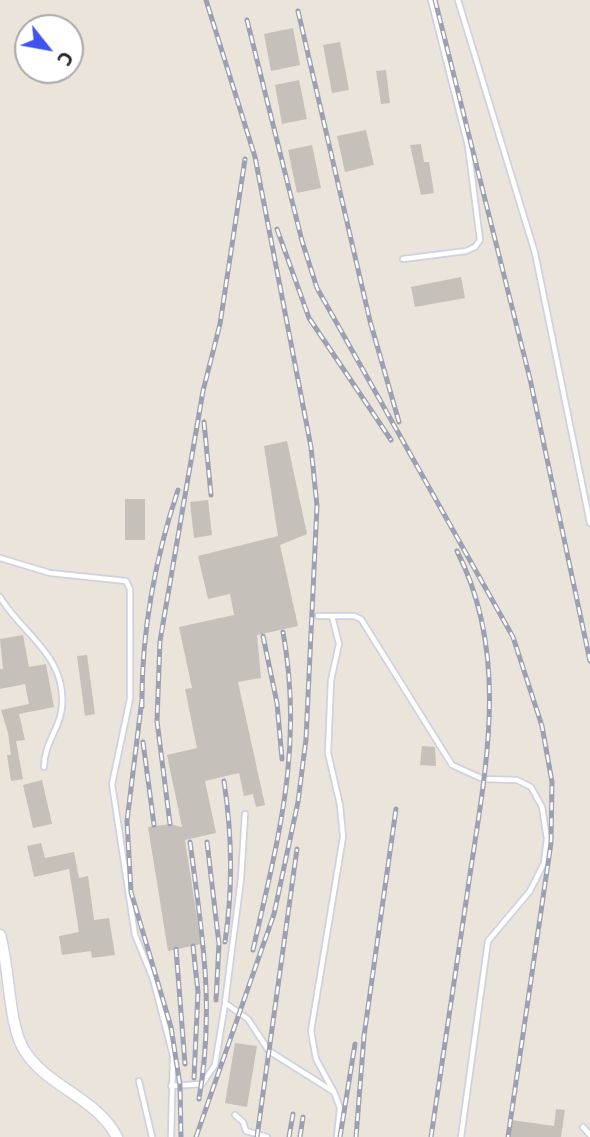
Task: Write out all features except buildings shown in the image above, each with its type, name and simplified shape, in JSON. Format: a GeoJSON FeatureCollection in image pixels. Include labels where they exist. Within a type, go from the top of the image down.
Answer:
{"type":"FeatureCollection","features":[{"type":"Feature","properties":{"kind":"street"},"geometry":{"type":"LineString","coordinates":[[0,935],[8,962],[15,1024],[25,1051],[48,1077],[99,1111],[117,1137]]}},
{"type":"Feature","properties":{"kind":"lane"},"geometry":{"type":"LineString","coordinates":[[403,259],[466,251],[475,247],[480,240],[468,146],[431,0]]}},
{"type":"Feature","properties":{"kind":"lane"},"geometry":{"type":"LineString","coordinates":[[458,0],[536,253],[590,523]]}},
{"type":"Feature","properties":{"kind":"lane"},"geometry":{"type":"LineString","coordinates":[[0,558],[50,573],[126,581],[130,589],[130,699],[112,783],[135,935],[153,979],[173,1056],[171,1137]]}},
{"type":"Feature","properties":{"kind":"lane"},"geometry":{"type":"LineString","coordinates":[[0,597],[17,620],[35,636],[52,661],[60,687],[63,707],[44,750],[44,767]]}},
{"type":"Feature","properties":{"kind":"lane"},"geometry":{"type":"LineString","coordinates":[[318,616],[361,619],[452,765],[483,779],[517,780],[531,787],[542,807],[547,839],[544,863],[530,891],[488,941],[461,1137]]}},
{"type":"Feature","properties":{"kind":"lane"},"geometry":{"type":"LineString","coordinates":[[332,616],[339,644],[339,657],[331,680],[328,753],[340,805],[343,836],[312,1031],[316,1059],[340,1108],[337,1137]]}},
{"type":"Feature","properties":{"kind":"lane"},"geometry":{"type":"LineString","coordinates":[[171,1086],[202,1084],[215,1065],[241,879],[244,814]]}},
{"type":"Feature","properties":{"kind":"lane"},"geometry":{"type":"LineString","coordinates":[[225,1003],[248,1019],[270,1051],[334,1093]]}},
{"type":"Feature","properties":{"kind":"lane"},"geometry":{"type":"LineString","coordinates":[[139,1081],[152,1137]]}},
{"type":"Feature","properties":{"kind":"lane"},"geometry":{"type":"LineString","coordinates":[[234,1115],[243,1122],[246,1131],[267,1137]]}},
{"type":"Feature","properties":{"kind":"lane"},"geometry":{"type":"LineString","coordinates":[[583,1127],[590,1135]]}},
{"type":"Feature","properties":{"kind":"railway"},"geometry":{"type":"LineString","coordinates":[[196,1137],[274,914],[298,802],[306,739],[317,506],[311,447],[255,157],[206,0]]}},
{"type":"Feature","properties":{"kind":"railway"},"geometry":{"type":"LineString","coordinates":[[435,0],[530,379],[590,661]]}},
{"type":"Feature","properties":{"kind":"railway"},"geometry":{"type":"LineString","coordinates":[[298,11],[370,321],[399,422]]}},
{"type":"Feature","properties":{"kind":"railway"},"geometry":{"type":"LineString","coordinates":[[247,20],[302,241],[317,288],[513,637],[542,726],[552,782],[551,843],[508,1137]]}},
{"type":"Feature","properties":{"kind":"railway"},"geometry":{"type":"LineString","coordinates":[[170,824],[157,721],[160,641],[203,391],[220,324],[245,159]]}},
{"type":"Feature","properties":{"kind":"railway"},"geometry":{"type":"LineString","coordinates":[[277,229],[309,318],[391,440]]}},
{"type":"Feature","properties":{"kind":"railway"},"geometry":{"type":"LineString","coordinates":[[204,422],[211,495]]}},
{"type":"Feature","properties":{"kind":"railway"},"geometry":{"type":"LineString","coordinates":[[142,707],[144,652],[151,597],[178,490]]}},
{"type":"Feature","properties":{"kind":"railway"},"geometry":{"type":"LineString","coordinates":[[431,1137],[486,765],[489,721],[489,678],[484,635],[474,593],[457,551]]}},
{"type":"Feature","properties":{"kind":"railway"},"geometry":{"type":"LineString","coordinates":[[253,950],[279,831],[289,755],[291,715],[283,632]]}},
{"type":"Feature","properties":{"kind":"railway"},"geometry":{"type":"LineString","coordinates":[[263,636],[277,703],[282,759]]}},
{"type":"Feature","properties":{"kind":"railway"},"geometry":{"type":"LineString","coordinates":[[142,699],[127,821],[131,892],[171,1027],[180,1085],[181,1137]]}},
{"type":"Feature","properties":{"kind":"railway"},"geometry":{"type":"LineString","coordinates":[[143,742],[154,825]]}},
{"type":"Feature","properties":{"kind":"railway"},"geometry":{"type":"LineString","coordinates":[[224,781],[230,862],[225,942]]}},
{"type":"Feature","properties":{"kind":"railway"},"geometry":{"type":"LineString","coordinates":[[356,1137],[364,1036],[396,809]]}},
{"type":"Feature","properties":{"kind":"railway"},"geometry":{"type":"LineString","coordinates":[[190,842],[205,970],[206,1033],[199,1099]]}},
{"type":"Feature","properties":{"kind":"railway"},"geometry":{"type":"LineString","coordinates":[[207,842],[219,944],[216,1000]]}},
{"type":"Feature","properties":{"kind":"railway"},"geometry":{"type":"LineString","coordinates":[[257,1137],[297,849]]}},
{"type":"Feature","properties":{"kind":"railway"},"geometry":{"type":"LineString","coordinates":[[193,946],[198,992],[194,1078]]}},
{"type":"Feature","properties":{"kind":"railway"},"geometry":{"type":"LineString","coordinates":[[176,949],[185,1064]]}},
{"type":"Feature","properties":{"kind":"railway"},"geometry":{"type":"LineString","coordinates":[[340,1137],[355,1044]]}},
{"type":"Feature","properties":{"kind":"railway"},"geometry":{"type":"LineString","coordinates":[[289,1137],[293,1114]]}},
{"type":"Feature","properties":{"kind":"railway"},"geometry":{"type":"LineString","coordinates":[[300,1137],[303,1117]]}}]}
